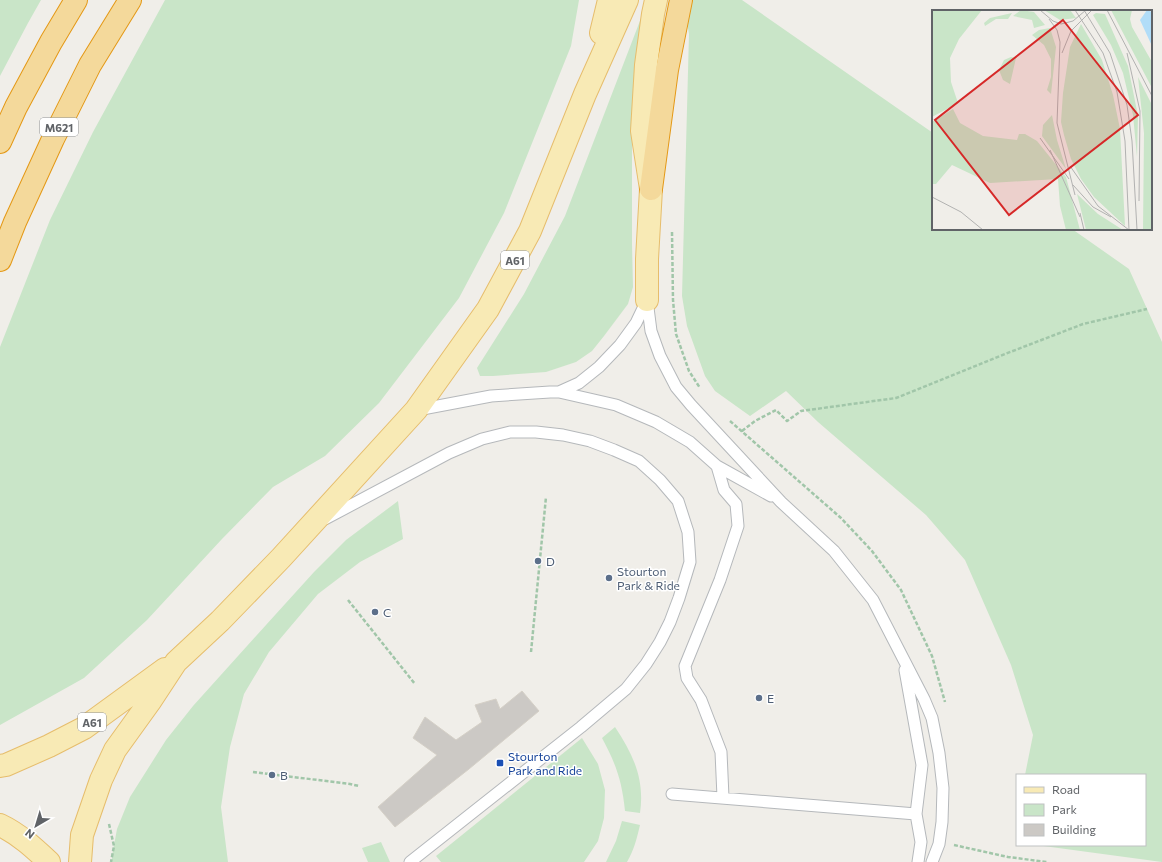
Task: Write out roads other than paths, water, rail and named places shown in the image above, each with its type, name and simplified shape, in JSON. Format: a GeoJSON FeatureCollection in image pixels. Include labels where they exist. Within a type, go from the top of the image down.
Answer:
{"type":"FeatureCollection","features":[{"type":"Feature","properties":{"kind":"highway"},"geometry":{"type":"LineString","coordinates":[[0,142],[16,107],[51,42],[76,0]]}},
{"type":"Feature","properties":{"kind":"highway","name":"M621"},"geometry":{"type":"LineString","coordinates":[[0,260],[15,222],[53,139],[90,65],[130,0]]}},
{"type":"Feature","properties":{"kind":"highway"},"geometry":{"type":"LineString","coordinates":[[651,189],[667,70],[681,0]]}},
{"type":"Feature","properties":{"kind":"main road","name":"A61"},"geometry":{"type":"LineString","coordinates":[[0,766],[6,765],[49,746],[84,728],[176,662],[220,621],[310,527],[416,410],[488,309],[526,238],[585,94],[609,0]]}},
{"type":"Feature","properties":{"kind":"main road"},"geometry":{"type":"LineString","coordinates":[[585,94],[627,0]]}},
{"type":"Feature","properties":{"kind":"main road"},"geometry":{"type":"LineString","coordinates":[[647,300],[647,259],[651,189],[642,131],[646,65],[656,0]]}},
{"type":"Feature","properties":{"kind":"main road","name":"A61"},"geometry":{"type":"LineString","coordinates":[[80,862],[82,835],[101,780],[115,750],[176,662]]}},
{"type":"Feature","properties":{"kind":"main road"},"geometry":{"type":"LineString","coordinates":[[0,825],[13,831],[49,862]]}},
{"type":"Feature","properties":{"kind":"lane"},"geometry":{"type":"LineString","coordinates":[[559,392],[579,382],[599,367],[636,323],[647,300]]}},
{"type":"Feature","properties":{"kind":"lane"},"geometry":{"type":"LineString","coordinates":[[647,300],[652,331],[660,356],[676,387],[691,406],[781,502],[834,551],[873,600],[904,659],[932,718],[940,753],[943,788],[942,822],[939,844],[932,862]]}},
{"type":"Feature","properties":{"kind":"lane"},"geometry":{"type":"LineString","coordinates":[[416,410],[491,396],[559,392],[616,405],[656,422],[690,442],[717,466],[781,502]]}},
{"type":"Feature","properties":{"kind":"lane"},"geometry":{"type":"LineString","coordinates":[[310,527],[449,453],[469,444],[510,432],[536,432],[563,435],[590,441],[639,462],[660,480],[678,501],[688,532],[690,562],[670,622],[660,642],[646,664],[626,689],[410,862]]}},
{"type":"Feature","properties":{"kind":"lane"},"geometry":{"type":"LineString","coordinates":[[717,466],[724,490],[736,504],[738,526],[720,580],[685,666],[687,678],[701,700],[721,752],[722,798]]}},
{"type":"Feature","properties":{"kind":"lane"},"geometry":{"type":"LineString","coordinates":[[904,659],[922,765],[916,814],[921,842],[918,862]]}},
{"type":"Feature","properties":{"kind":"lane"},"geometry":{"type":"LineString","coordinates":[[672,794],[916,814]]}},
{"type":"Feature","properties":{"kind":"place","name":"D"},"geometry":{"type":"Point","coordinates":[538,561]}},
{"type":"Feature","properties":{"kind":"place","name":"Stourton Park & Ride"},"geometry":{"type":"Point","coordinates":[609,578]}},
{"type":"Feature","properties":{"kind":"place","name":"C"},"geometry":{"type":"Point","coordinates":[375,612]}},
{"type":"Feature","properties":{"kind":"place","name":"E"},"geometry":{"type":"Point","coordinates":[759,698]}},
{"type":"Feature","properties":{"kind":"place","name":"Stourton Park and Ride"},"geometry":{"type":"Point","coordinates":[500,763]}},
{"type":"Feature","properties":{"kind":"place","name":"B"},"geometry":{"type":"Point","coordinates":[272,775]}}]}
